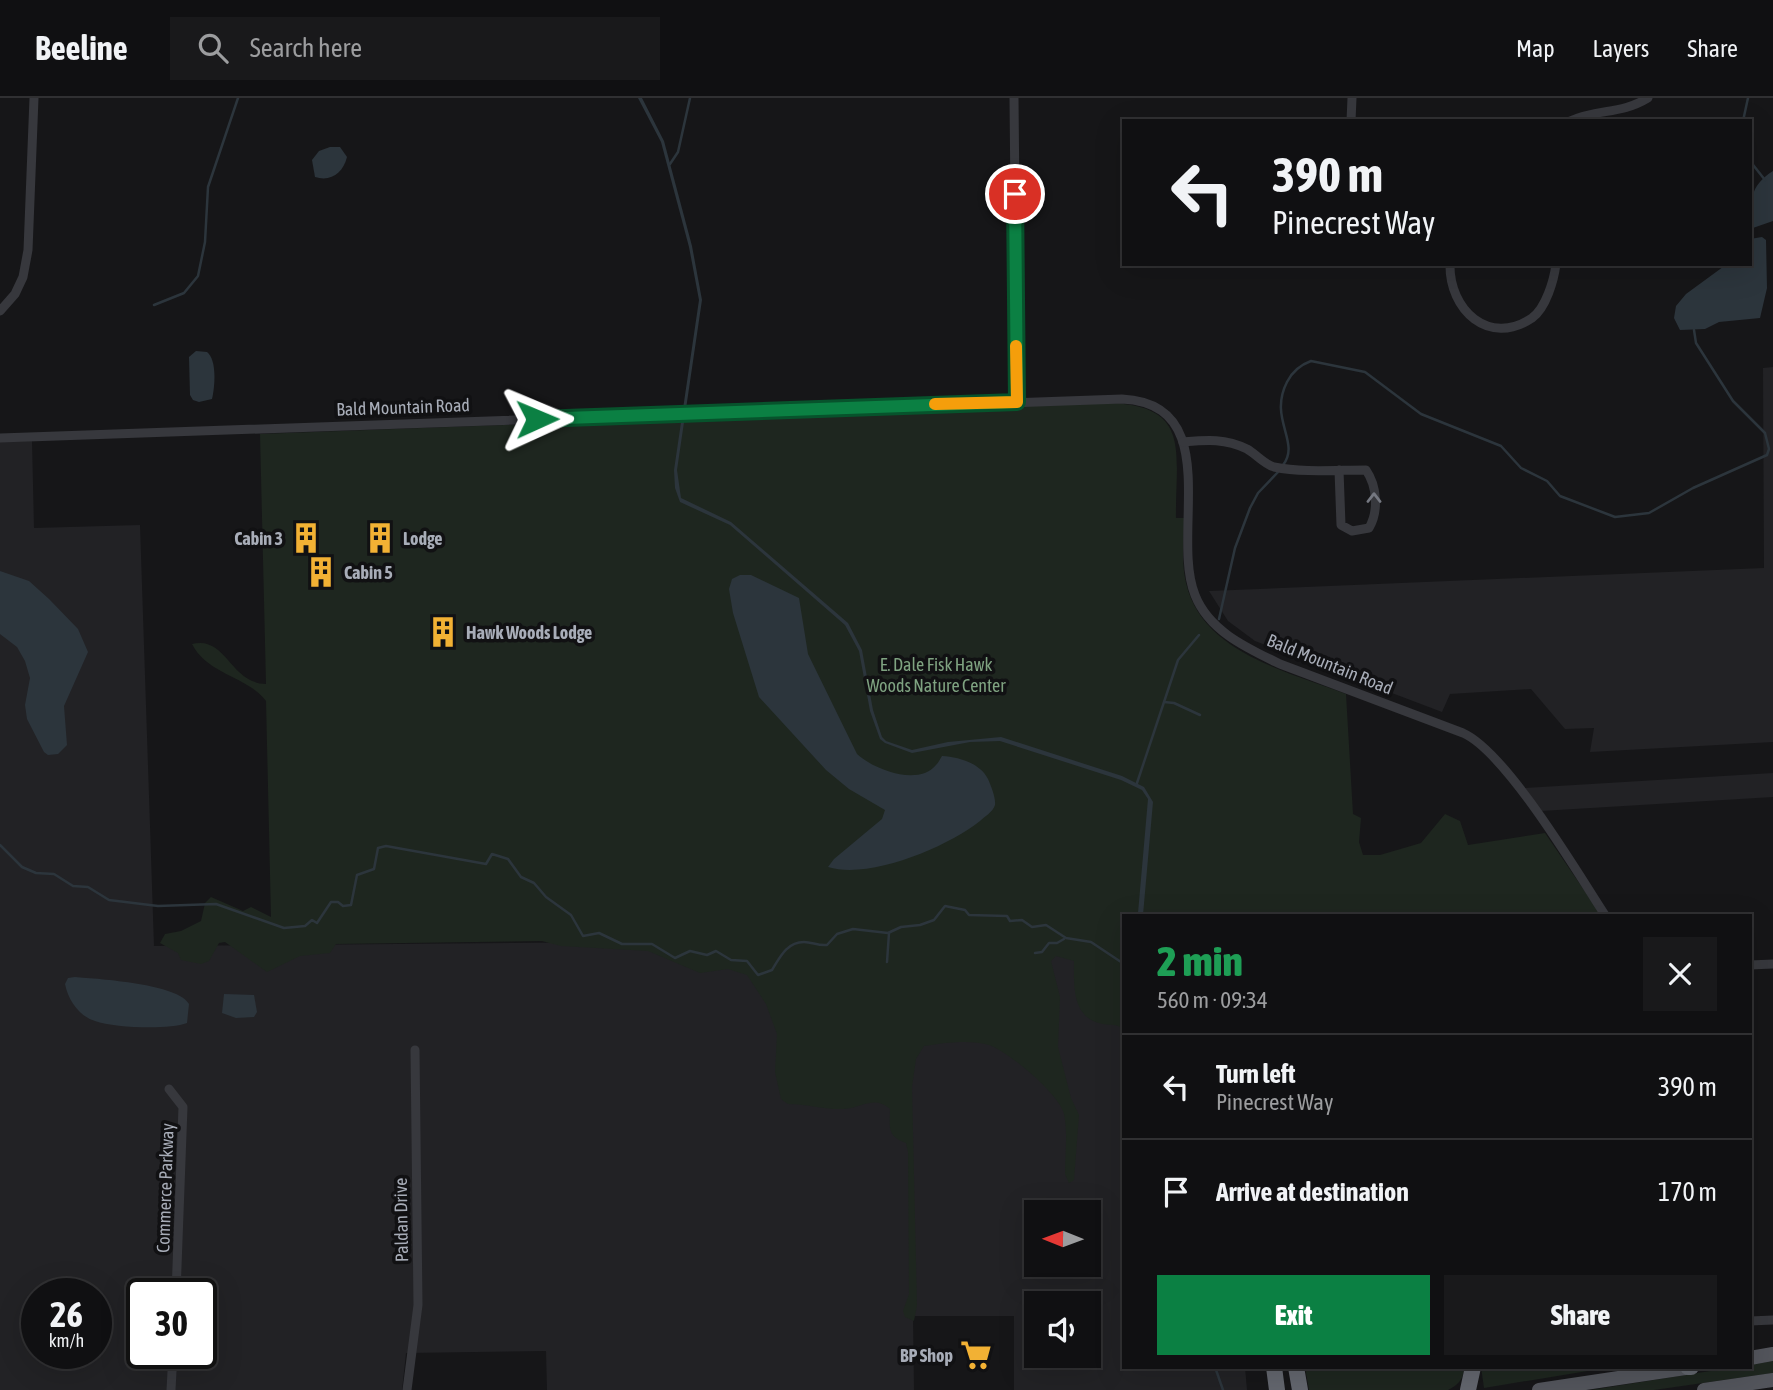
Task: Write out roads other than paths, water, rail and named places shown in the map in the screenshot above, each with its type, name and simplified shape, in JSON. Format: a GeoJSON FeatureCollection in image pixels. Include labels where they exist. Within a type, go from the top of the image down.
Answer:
{"type":"FeatureCollection","features":[{"type":"Feature","properties":{"kind":"highway"},"geometry":{"type":"LineString","coordinates":[[1274,1369],[1277,1390]]}},
{"type":"Feature","properties":{"kind":"highway"},"geometry":{"type":"LineString","coordinates":[[1296,1369],[1300,1390]]}},
{"type":"Feature","properties":{"kind":"highway"},"geometry":{"type":"LineString","coordinates":[[1468,1390],[1473,1369]]}},
{"type":"Feature","properties":{"kind":"main road"},"geometry":{"type":"LineString","coordinates":[[1752,1358],[1773,1354]]}},
{"type":"Feature","properties":{"kind":"main road"},"geometry":{"type":"LineString","coordinates":[[1539,1390],[1677,1369]]}},
{"type":"Feature","properties":{"kind":"main road"},"geometry":{"type":"LineString","coordinates":[[1704,1390],[1773,1380]]}},
{"type":"Feature","properties":{"kind":"street"},"geometry":{"type":"LineString","coordinates":[[0,311],[15,294],[23,277],[28,250],[34,98]]}},
{"type":"Feature","properties":{"kind":"street"},"geometry":{"type":"LineString","coordinates":[[1014,98],[1017,402]]}},
{"type":"Feature","properties":{"kind":"street"},"geometry":{"type":"LineString","coordinates":[[1351,119],[1352,98]]}},
{"type":"Feature","properties":{"kind":"street"},"geometry":{"type":"LineString","coordinates":[[1574,119],[1587,113],[1630,110],[1648,98]]}},
{"type":"Feature","properties":{"kind":"street"},"geometry":{"type":"LineString","coordinates":[[1450,266],[1449,284],[1456,301],[1470,317],[1491,326],[1511,328],[1535,317],[1549,292],[1556,266]]}},
{"type":"Feature","properties":{"kind":"street","name":"Bald Mountain Road"},"geometry":{"type":"LineString","coordinates":[[0,438],[1017,402],[1144,401],[1156,405],[1173,420],[1183,442],[1188,482],[1190,580],[1204,612],[1216,626],[1255,652],[1280,664],[1463,733],[1480,742],[1506,770],[1604,914]]}},
{"type":"Feature","properties":{"kind":"street"},"geometry":{"type":"LineString","coordinates":[[1183,442],[1217,439],[1247,449],[1271,466],[1366,470],[1374,482],[1374,519],[1369,528],[1352,531],[1342,525],[1339,470]]}},
{"type":"Feature","properties":{"kind":"street"},"geometry":{"type":"LineString","coordinates":[[1752,965],[1773,964]]}},
{"type":"Feature","properties":{"kind":"street","name":"Paldan Drive"},"geometry":{"type":"LineString","coordinates":[[407,1390],[418,1305],[415,1050]]}},
{"type":"Feature","properties":{"kind":"street","name":"Commerce Parkway"},"geometry":{"type":"LineString","coordinates":[[169,1089],[183,1107],[177,1278]]}},
{"type":"Feature","properties":{"kind":"street"},"geometry":{"type":"LineString","coordinates":[[1752,1321],[1773,1320]]}},
{"type":"Feature","properties":{"kind":"street"},"geometry":{"type":"LineString","coordinates":[[171,1390],[172,1369]]}},
{"type":"Feature","properties":{"kind":"waterway"},"geometry":{"type":"LineString","coordinates":[[154,305],[184,293],[198,276],[205,242],[208,187],[238,98]]}},
{"type":"Feature","properties":{"kind":"waterway"},"geometry":{"type":"LineString","coordinates":[[670,164],[678,152],[690,98]]}},
{"type":"Feature","properties":{"kind":"waterway"},"geometry":{"type":"LineString","coordinates":[[1743,119],[1748,98]]}},
{"type":"Feature","properties":{"kind":"waterway"},"geometry":{"type":"LineString","coordinates":[[1752,164],[1765,180]]}},
{"type":"Feature","properties":{"kind":"waterway"},"geometry":{"type":"LineString","coordinates":[[1283,465],[1289,448],[1282,418],[1282,395],[1291,375],[1311,361],[1365,372],[1421,414],[1501,446],[1521,468],[1547,481],[1560,496],[1615,517],[1649,513],[1693,488],[1767,455],[1769,449],[1765,433],[1733,401],[1696,343],[1694,330]]}},
{"type":"Feature","properties":{"kind":"waterway"},"geometry":{"type":"LineString","coordinates":[[1219,619],[1235,548],[1250,508],[1258,493],[1279,471]]}},
{"type":"Feature","properties":{"kind":"waterway"},"geometry":{"type":"LineString","coordinates":[[1137,783],[1178,660],[1199,635]]}},
{"type":"Feature","properties":{"kind":"waterway"},"geometry":{"type":"LineString","coordinates":[[1164,702],[1174,703],[1200,715]]}},
{"type":"Feature","properties":{"kind":"waterway"},"geometry":{"type":"LineString","coordinates":[[0,845],[22,867],[36,873],[54,874],[73,886],[88,887],[109,900],[158,906],[216,904],[284,928],[305,926],[312,920],[317,923],[331,902],[338,902],[343,906],[351,905],[357,875],[374,869],[378,848],[386,846],[486,864],[492,854],[508,859],[521,877],[534,883],[546,897],[571,915],[583,936],[599,933],[622,944],[652,944],[675,958],[690,951],[707,955],[716,951],[731,960],[747,961],[758,975],[772,970],[792,945],[807,942],[827,945],[837,934],[853,929],[888,933],[901,927],[920,925],[934,920],[945,906],[965,910],[969,915],[1007,916],[1010,921],[1022,920],[1032,927],[1046,925],[1066,938],[1091,942],[1122,963]]}},
{"type":"Feature","properties":{"kind":"waterway"},"geometry":{"type":"LineString","coordinates":[[887,962],[889,933]]}},
{"type":"Feature","properties":{"kind":"waterway"},"geometry":{"type":"LineString","coordinates":[[1035,953],[1042,952],[1049,943],[1064,939]]}},
{"type":"Feature","properties":{"kind":"waterway"},"geometry":{"type":"LineString","coordinates":[[1216,1369],[1223,1390]]}},
{"type":"Feature","properties":{"kind":"place","name":"Cabin 3"},"geometry":{"type":"Point","coordinates":[306,538]}},
{"type":"Feature","properties":{"kind":"place","name":"Lodge"},"geometry":{"type":"Point","coordinates":[380,538]}},
{"type":"Feature","properties":{"kind":"place","name":"Cabin 5"},"geometry":{"type":"Point","coordinates":[321,572]}},
{"type":"Feature","properties":{"kind":"place","name":"Hawk Woods Lodge"},"geometry":{"type":"Point","coordinates":[443,632]}},
{"type":"Feature","properties":{"kind":"place","name":"BP Shop"},"geometry":{"type":"Point","coordinates":[976,1355]}},
{"type":"Feature","properties":{"kind":"park label","name":"E. Dale Fisk Hawk Woods Nature Center"},"geometry":{"type":"Point","coordinates":[936,674]}}]}
